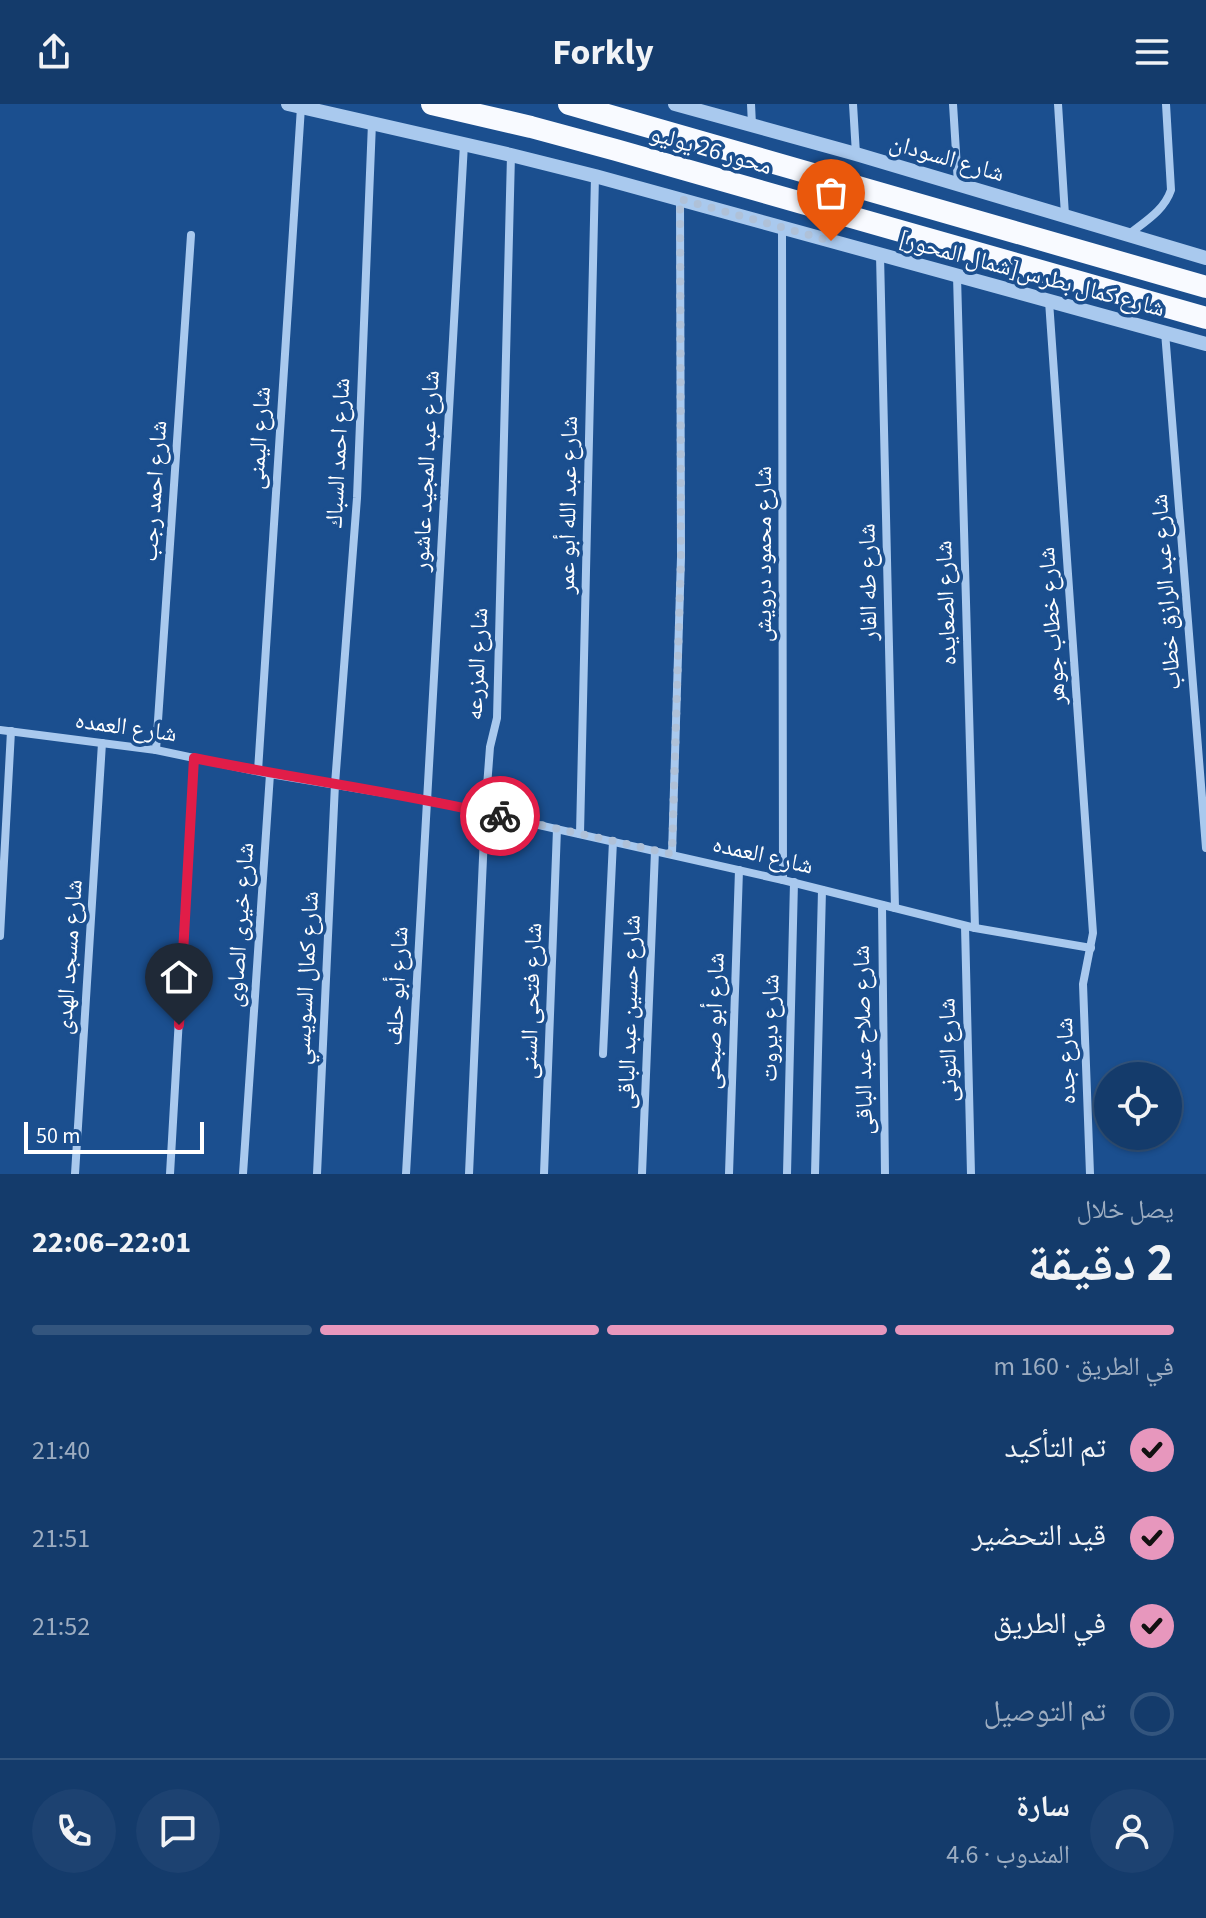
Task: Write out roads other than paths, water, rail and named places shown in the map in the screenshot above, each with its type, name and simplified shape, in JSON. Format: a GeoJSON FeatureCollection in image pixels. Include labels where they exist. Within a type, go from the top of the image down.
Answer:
{"type":"FeatureCollection","features":[{"type":"Feature","properties":{"kind":"highway","name":"محور 26 يوليو"},"geometry":{"type":"LineString","coordinates":[[432,104],[616,150],[1206,318]]}},
{"type":"Feature","properties":{"kind":"highway","name":"محور 26 يوليو"},"geometry":{"type":"LineString","coordinates":[[569,104],[1206,287]]}},
{"type":"Feature","properties":{"kind":"street","name":"شارع السودان"},"geometry":{"type":"LineString","coordinates":[[675,104],[1206,258]]}},
{"type":"Feature","properties":{"kind":"street"},"geometry":{"type":"LineString","coordinates":[[751,104],[752,125]]}},
{"type":"Feature","properties":{"kind":"street"},"geometry":{"type":"LineString","coordinates":[[853,104],[856,154]]}},
{"type":"Feature","properties":{"kind":"street"},"geometry":{"type":"LineString","coordinates":[[953,104],[958,184]]}},
{"type":"Feature","properties":{"kind":"street"},"geometry":{"type":"LineString","coordinates":[[1058,104],[1065,215]]}},
{"type":"Feature","properties":{"kind":"street"},"geometry":{"type":"LineString","coordinates":[[1128,235],[1162,208],[1171,190],[1166,104]]}},
{"type":"Feature","properties":{"kind":"street","name":"شارع كمال بطرس[شمال المحور]"},"geometry":{"type":"LineString","coordinates":[[294,106],[595,176],[1206,344]]}},
{"type":"Feature","properties":{"kind":"street","name":"شارع اليمنى"},"geometry":{"type":"LineString","coordinates":[[258,771],[294,106]]}},
{"type":"Feature","properties":{"kind":"street","name":"شارع احمد السباك"},"geometry":{"type":"LineString","coordinates":[[335,784],[357,498],[372,123]]}},
{"type":"Feature","properties":{"kind":"street","name":"شارع عبد المجيد عاشور"},"geometry":{"type":"LineString","coordinates":[[427,800],[464,144]]}},
{"type":"Feature","properties":{"kind":"street","name":"شارع المزرعه"},"geometry":{"type":"LineString","coordinates":[[469,1174],[485,813],[490,747],[497,718],[511,155]]}},
{"type":"Feature","properties":{"kind":"street","name":"شارع عبد الله أبو عمر"},"geometry":{"type":"LineString","coordinates":[[580,834],[595,176]]}},
{"type":"Feature","properties":{"kind":"street"},"geometry":{"type":"LineString","coordinates":[[672,854],[681,557],[680,199]]}},
{"type":"Feature","properties":{"kind":"street","name":"شارع محمود درويش"},"geometry":{"type":"LineString","coordinates":[[782,228],[783,880]]}},
{"type":"Feature","properties":{"kind":"street","name":"شارع احمد رجب"},"geometry":{"type":"LineString","coordinates":[[156,750],[191,235]]}},
{"type":"Feature","properties":{"kind":"street","name":"شارع طه الفار"},"geometry":{"type":"LineString","coordinates":[[880,255],[895,908]]}},
{"type":"Feature","properties":{"kind":"street","name":"شارع الصعايده"},"geometry":{"type":"LineString","coordinates":[[957,276],[975,928]]}},
{"type":"Feature","properties":{"kind":"street","name":"شارع خطاب جوهر"},"geometry":{"type":"LineString","coordinates":[[1049,301],[1093,933],[1091,948]]}},
{"type":"Feature","properties":{"kind":"street","name":"شارع عبد الرازق خطاب"},"geometry":{"type":"LineString","coordinates":[[1165,332],[1206,848]]}},
{"type":"Feature","properties":{"kind":"street","name":"شارع العمده"},"geometry":{"type":"LineString","coordinates":[[0,730],[156,750],[270,774],[427,800],[794,882],[965,926],[1091,948]]}},
{"type":"Feature","properties":{"kind":"street"},"geometry":{"type":"LineString","coordinates":[[0,936],[11,731]]}},
{"type":"Feature","properties":{"kind":"street","name":"شارع مسجد الهدى"},"geometry":{"type":"LineString","coordinates":[[75,1174],[102,743]]}},
{"type":"Feature","properties":{"kind":"street"},"geometry":{"type":"LineString","coordinates":[[170,1174],[194,758]]}},
{"type":"Feature","properties":{"kind":"street","name":"شارع خيرى الصاوى"},"geometry":{"type":"LineString","coordinates":[[243,1174],[270,774]]}},
{"type":"Feature","properties":{"kind":"street","name":"شارع كمال السويسي"},"geometry":{"type":"LineString","coordinates":[[317,1174],[335,784]]}},
{"type":"Feature","properties":{"kind":"street","name":"شارع أبو حلف"},"geometry":{"type":"LineString","coordinates":[[406,1174],[427,800]]}},
{"type":"Feature","properties":{"kind":"street","name":"شارع فتحى السنى"},"geometry":{"type":"LineString","coordinates":[[544,1174],[557,829]]}},
{"type":"Feature","properties":{"kind":"street"},"geometry":{"type":"LineString","coordinates":[[603,1054],[613,841]]}},
{"type":"Feature","properties":{"kind":"street","name":"شارع حسين عبد الباقى"},"geometry":{"type":"LineString","coordinates":[[642,1174],[655,851]]}},
{"type":"Feature","properties":{"kind":"street","name":"شارع أبو صبحى"},"geometry":{"type":"LineString","coordinates":[[729,1174],[739,870]]}},
{"type":"Feature","properties":{"kind":"street","name":"شارع ديروت"},"geometry":{"type":"LineString","coordinates":[[787,1174],[794,882]]}},
{"type":"Feature","properties":{"kind":"street"},"geometry":{"type":"LineString","coordinates":[[815,1174],[822,890]]}},
{"type":"Feature","properties":{"kind":"street","name":"شارع صلاح عبد الباقى"},"geometry":{"type":"LineString","coordinates":[[882,905],[885,1174]]}},
{"type":"Feature","properties":{"kind":"street","name":"شارع التونى"},"geometry":{"type":"LineString","coordinates":[[965,926],[971,1174]]}},
{"type":"Feature","properties":{"kind":"street","name":"شارع جده"},"geometry":{"type":"LineString","coordinates":[[1090,1174],[1083,984],[1091,948]]}}]}
